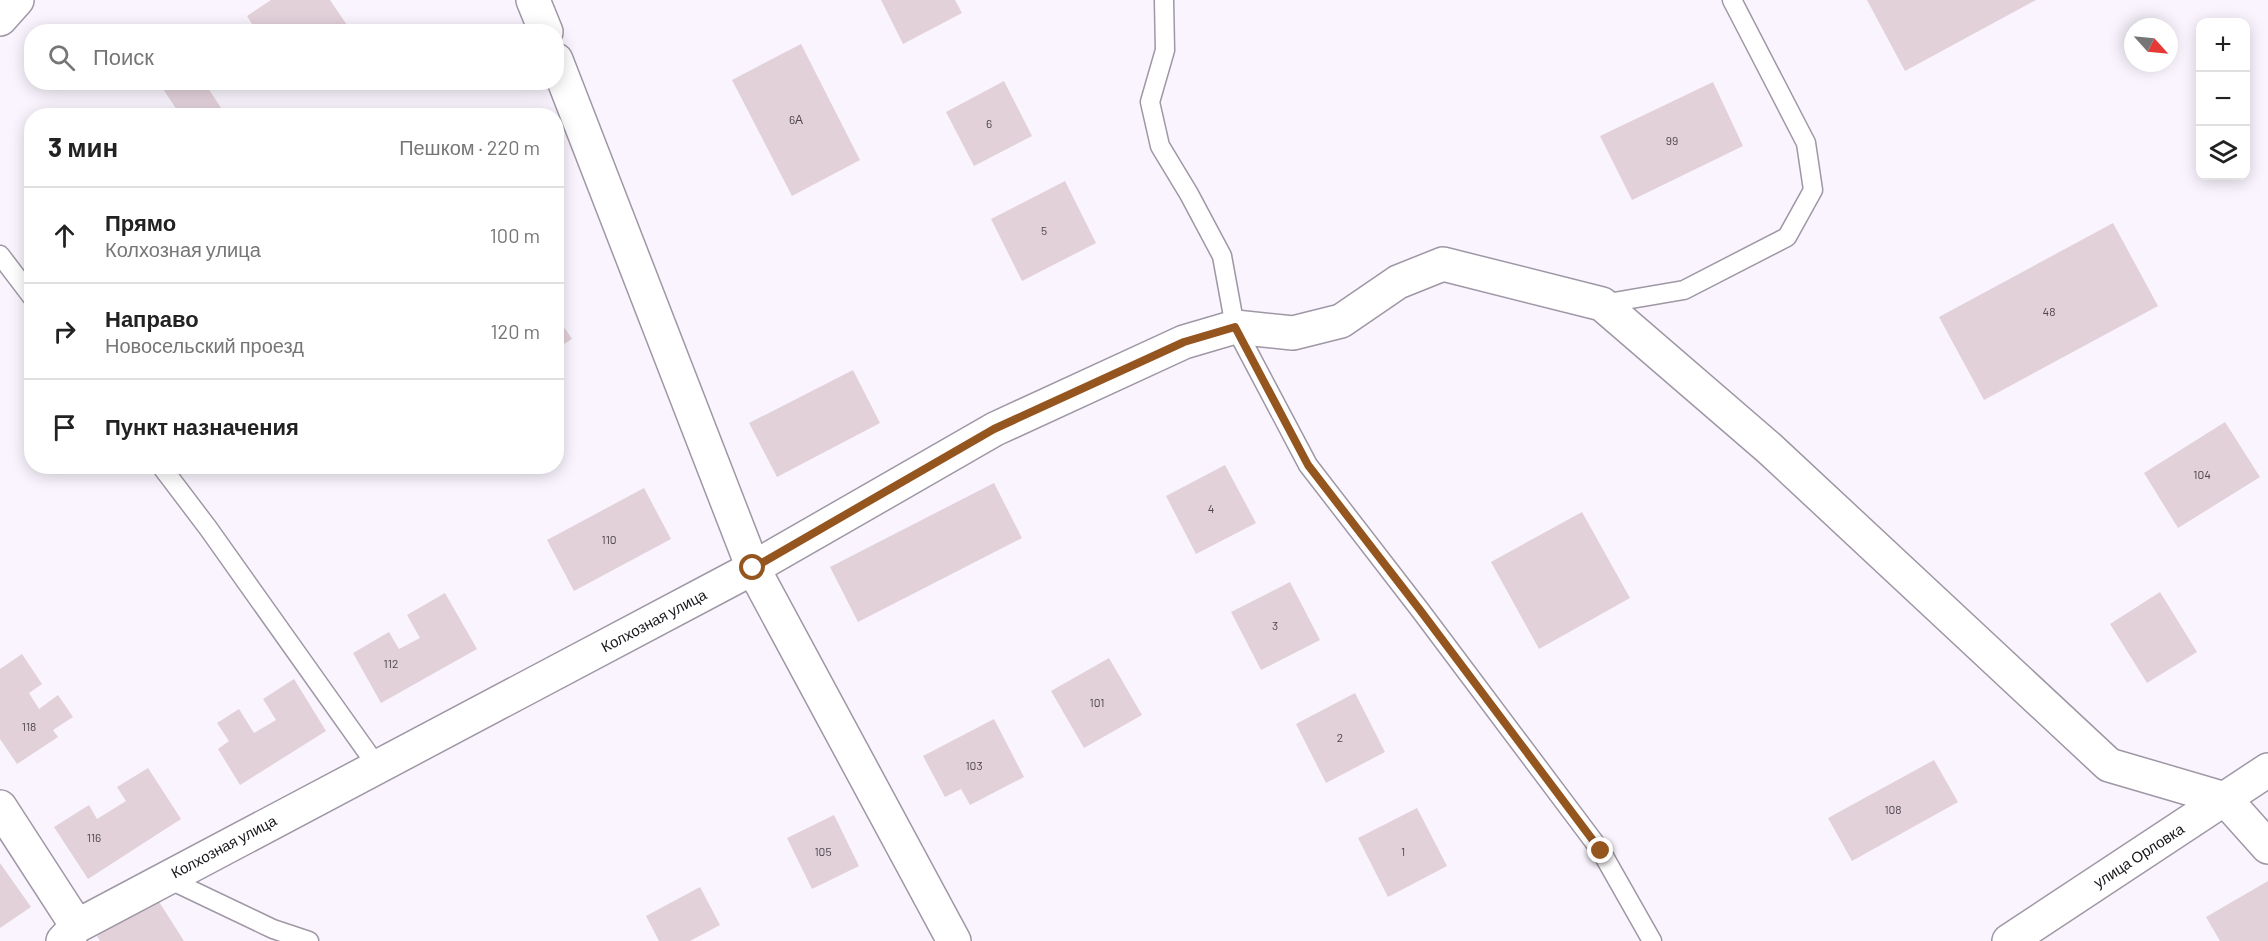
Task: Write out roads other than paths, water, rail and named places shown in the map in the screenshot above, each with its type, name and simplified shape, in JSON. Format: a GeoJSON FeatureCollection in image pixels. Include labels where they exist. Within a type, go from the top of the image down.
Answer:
{"type":"FeatureCollection","features":[{"type":"Feature","properties":{"kind":"street"},"geometry":{"type":"LineString","coordinates":[[0,19],[16,0]]}},
{"type":"Feature","properties":{"kind":"street"},"geometry":{"type":"LineString","coordinates":[[533,0],[543,24]]}},
{"type":"Feature","properties":{"kind":"street"},"geometry":{"type":"LineString","coordinates":[[564,81],[753,568],[954,941]]}},
{"type":"Feature","properties":{"kind":"street"},"geometry":{"type":"LineString","coordinates":[[1235,327],[1293,333],[1341,321],[1398,282],[1443,264],[1602,304],[1769,448],[2109,765],[2225,800],[2268,847]]}},
{"type":"Feature","properties":{"kind":"street","name":"Колхозная улица"},"geometry":{"type":"LineString","coordinates":[[0,807],[70,934],[166,878],[753,568],[994,429],[1184,342],[1235,327]]}},
{"type":"Feature","properties":{"kind":"street","name":"улица Орловка"},"geometry":{"type":"LineString","coordinates":[[2009,941],[2268,770]]}},
{"type":"Feature","properties":{"kind":"lane"},"geometry":{"type":"LineString","coordinates":[[1164,0],[1165,50],[1150,102],[1160,146],[1222,256],[1235,327],[1308,465],[1601,851],[1652,941]]}},
{"type":"Feature","properties":{"kind":"lane"},"geometry":{"type":"LineString","coordinates":[[1602,304],[1684,290],[1786,237],[1813,190],[1806,143],[1732,0]]}},
{"type":"Feature","properties":{"kind":"lane"},"geometry":{"type":"LineString","coordinates":[[0,255],[24,286]]}},
{"type":"Feature","properties":{"kind":"lane"},"geometry":{"type":"LineString","coordinates":[[167,474],[377,766]]}},
{"type":"Feature","properties":{"kind":"lane"},"geometry":{"type":"LineString","coordinates":[[166,878],[273,929],[309,941]]}}]}
